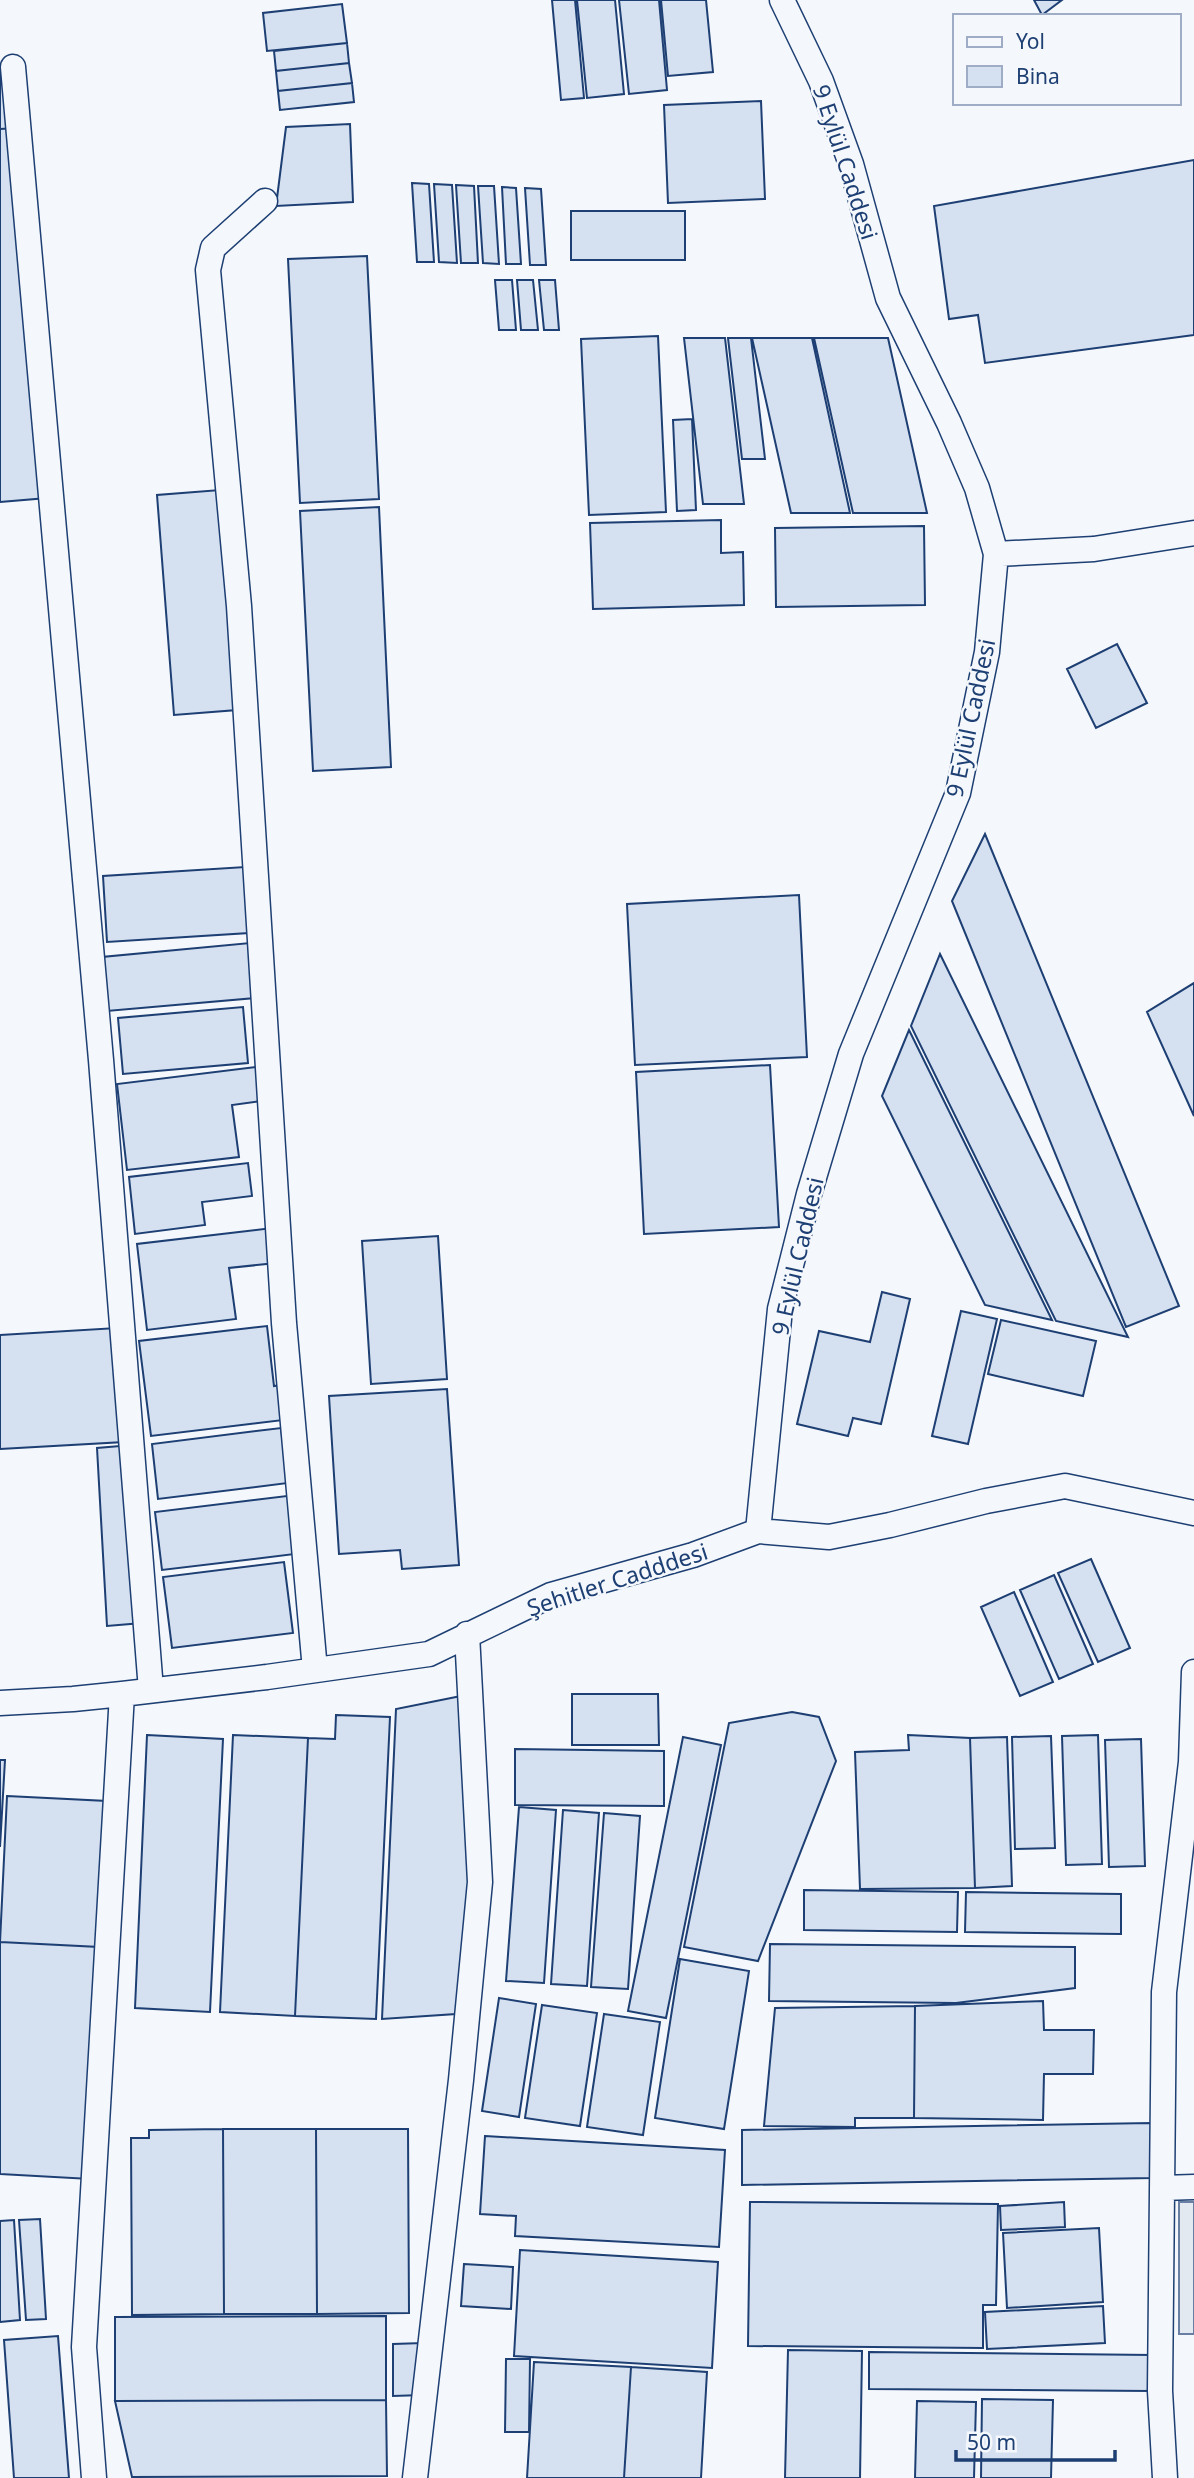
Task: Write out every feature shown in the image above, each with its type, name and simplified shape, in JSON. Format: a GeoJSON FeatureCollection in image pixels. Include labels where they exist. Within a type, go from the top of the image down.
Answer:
{"type":"FeatureCollection","features":[{"type":"Feature","properties":{"kind":"street","name":"9 Eylül Caddesi"},"geometry":{"type":"LineString","coordinates":[[758,1531],[780,1309],[809,1194],[851,1054],[958,793],[987,652],[996,554],[973,477],[888,298],[851,164],[821,81],[782,0]]}},
{"type":"Feature","properties":{"kind":"street"},"geometry":{"type":"LineString","coordinates":[[13,67],[102,1074],[151,1690]]}},
{"type":"Feature","properties":{"kind":"street"},"geometry":{"type":"LineString","coordinates":[[265,201],[213,248],[208,270],[239,606],[284,1323],[315,1670]]}},
{"type":"Feature","properties":{"kind":"street"},"geometry":{"type":"LineString","coordinates":[[996,554],[1094,549],[1194,533]]}},
{"type":"Feature","properties":{"kind":"street","name":"Şehitler Cadddesi"},"geometry":{"type":"LineString","coordinates":[[0,1703],[122,1694],[429,1654],[551,1595],[692,1555],[758,1531],[829,1537],[1065,1486],[1194,1513]]}},
{"type":"Feature","properties":{"kind":"street"},"geometry":{"type":"LineString","coordinates":[[415,2478],[461,2080],[480,1882],[467,1634]]}},
{"type":"Feature","properties":{"kind":"street"},"geometry":{"type":"LineString","coordinates":[[1165,2478],[1160,2391],[1164,1992],[1191,1762],[1194,1672]]}},
{"type":"Feature","properties":{"kind":"street"},"geometry":{"type":"LineString","coordinates":[[94,2478],[84,2347],[122,1694]]}},
{"type":"Feature","properties":{"kind":"street"},"geometry":{"type":"LineString","coordinates":[[1162,2188],[1194,2187]]}},
{"type":"Feature","properties":{"kind":"shaded area"},"geometry":{"type":"Polygon","coordinates":[[[1179,2202],[1194,2202],[1194,2334],[1179,2334],[1179,2202]]]}},
{"type":"Feature","properties":{"kind":"building"},"geometry":{"type":"Polygon","coordinates":[[[552,0],[575,0],[584,98],[561,100],[552,0]]]}},
{"type":"Feature","properties":{"kind":"building"},"geometry":{"type":"Polygon","coordinates":[[[577,0],[615,0],[624,94],[587,98],[577,0]]]}},
{"type":"Feature","properties":{"kind":"building"},"geometry":{"type":"Polygon","coordinates":[[[619,0],[659,0],[667,90],[629,94],[619,0]]]}},
{"type":"Feature","properties":{"kind":"building"},"geometry":{"type":"Polygon","coordinates":[[[661,0],[706,0],[713,72],[668,76],[661,0]]]}},
{"type":"Feature","properties":{"kind":"building"},"geometry":{"type":"Polygon","coordinates":[[[1034,0],[1062,0],[1043,14],[1034,0]]]}},
{"type":"Feature","properties":{"kind":"building"},"geometry":{"type":"Polygon","coordinates":[[[342,4],[347,43],[267,51],[263,13],[342,4]]]}},
{"type":"Feature","properties":{"kind":"building"},"geometry":{"type":"Polygon","coordinates":[[[347,43],[349,63],[276,71],[274,51],[347,43]]]}},
{"type":"Feature","properties":{"kind":"building"},"geometry":{"type":"Polygon","coordinates":[[[349,63],[352,83],[278,91],[276,71],[349,63]]]}},
{"type":"Feature","properties":{"kind":"building"},"geometry":{"type":"Polygon","coordinates":[[[11,70],[16,128],[0,129],[0,71],[11,70]]]}},
{"type":"Feature","properties":{"kind":"building"},"geometry":{"type":"Polygon","coordinates":[[[352,83],[354,102],[280,110],[278,91],[352,83]]]}},
{"type":"Feature","properties":{"kind":"building"},"geometry":{"type":"Polygon","coordinates":[[[761,101],[765,199],[668,203],[664,105],[761,101]]]}},
{"type":"Feature","properties":{"kind":"building"},"geometry":{"type":"Polygon","coordinates":[[[350,124],[353,202],[276,206],[286,127],[350,124]]]}},
{"type":"Feature","properties":{"kind":"building"},"geometry":{"type":"Polygon","coordinates":[[[16,128],[47,498],[0,502],[0,129],[16,128]]]}},
{"type":"Feature","properties":{"kind":"building"},"geometry":{"type":"Polygon","coordinates":[[[1194,160],[1194,335],[985,363],[978,315],[949,319],[934,206],[1194,160]]]}},
{"type":"Feature","properties":{"kind":"building"},"geometry":{"type":"Polygon","coordinates":[[[412,183],[429,184],[434,262],[417,262],[412,183]]]}},
{"type":"Feature","properties":{"kind":"building"},"geometry":{"type":"Polygon","coordinates":[[[434,184],[452,185],[457,263],[439,262],[434,184]]]}},
{"type":"Feature","properties":{"kind":"building"},"geometry":{"type":"Polygon","coordinates":[[[456,185],[474,186],[478,263],[461,263],[456,185]]]}},
{"type":"Feature","properties":{"kind":"building"},"geometry":{"type":"Polygon","coordinates":[[[478,186],[494,186],[499,264],[483,263],[478,186]]]}},
{"type":"Feature","properties":{"kind":"building"},"geometry":{"type":"Polygon","coordinates":[[[502,187],[516,188],[521,264],[506,264],[502,187]]]}},
{"type":"Feature","properties":{"kind":"building"},"geometry":{"type":"Polygon","coordinates":[[[525,188],[541,189],[546,265],[530,265],[525,188]]]}},
{"type":"Feature","properties":{"kind":"building"},"geometry":{"type":"Polygon","coordinates":[[[571,211],[685,211],[685,260],[571,260],[571,211]]]}},
{"type":"Feature","properties":{"kind":"building"},"geometry":{"type":"Polygon","coordinates":[[[367,256],[379,499],[300,503],[288,259],[367,256]]]}},
{"type":"Feature","properties":{"kind":"building"},"geometry":{"type":"Polygon","coordinates":[[[495,280],[512,280],[516,330],[499,330],[495,280]]]}},
{"type":"Feature","properties":{"kind":"building"},"geometry":{"type":"Polygon","coordinates":[[[517,280],[533,280],[538,330],[521,330],[517,280]]]}},
{"type":"Feature","properties":{"kind":"building"},"geometry":{"type":"Polygon","coordinates":[[[539,280],[555,280],[559,330],[544,330],[539,280]]]}},
{"type":"Feature","properties":{"kind":"building"},"geometry":{"type":"Polygon","coordinates":[[[658,336],[666,512],[589,515],[581,339],[658,336]]]}},
{"type":"Feature","properties":{"kind":"building"},"geometry":{"type":"Polygon","coordinates":[[[684,338],[725,338],[744,504],[703,504],[684,338]]]}},
{"type":"Feature","properties":{"kind":"building"},"geometry":{"type":"Polygon","coordinates":[[[728,338],[751,338],[765,459],[742,459],[728,338]]]}},
{"type":"Feature","properties":{"kind":"building"},"geometry":{"type":"Polygon","coordinates":[[[752,338],[812,338],[850,513],[791,513],[752,338]]]}},
{"type":"Feature","properties":{"kind":"building"},"geometry":{"type":"Polygon","coordinates":[[[814,338],[888,338],[927,513],[853,513],[814,338]]]}},
{"type":"Feature","properties":{"kind":"building"},"geometry":{"type":"Polygon","coordinates":[[[692,419],[696,510],[677,511],[673,420],[692,419]]]}},
{"type":"Feature","properties":{"kind":"building"},"geometry":{"type":"Polygon","coordinates":[[[220,490],[237,710],[174,715],[157,495],[220,490]]]}},
{"type":"Feature","properties":{"kind":"building"},"geometry":{"type":"Polygon","coordinates":[[[379,507],[391,767],[313,771],[300,511],[379,507]]]}},
{"type":"Feature","properties":{"kind":"building"},"geometry":{"type":"Polygon","coordinates":[[[721,520],[721,553],[743,552],[744,605],[593,609],[590,523],[721,520]]]}},
{"type":"Feature","properties":{"kind":"building"},"geometry":{"type":"Polygon","coordinates":[[[924,526],[925,605],[776,607],[775,528],[924,526]]]}},
{"type":"Feature","properties":{"kind":"building"},"geometry":{"type":"Polygon","coordinates":[[[1117,644],[1147,703],[1096,728],[1067,669],[1117,644]]]}},
{"type":"Feature","properties":{"kind":"building"},"geometry":{"type":"Polygon","coordinates":[[[985,834],[1179,1306],[1126,1327],[952,901],[985,834]]]}},
{"type":"Feature","properties":{"kind":"building"},"geometry":{"type":"Polygon","coordinates":[[[245,867],[249,933],[107,942],[103,876],[245,867]]]}},
{"type":"Feature","properties":{"kind":"building"},"geometry":{"type":"Polygon","coordinates":[[[799,895],[807,1057],[635,1065],[627,904],[799,895]]]}},
{"type":"Feature","properties":{"kind":"building"},"geometry":{"type":"Polygon","coordinates":[[[250,943],[255,998],[107,1011],[102,957],[250,943]]]}},
{"type":"Feature","properties":{"kind":"building"},"geometry":{"type":"Polygon","coordinates":[[[940,954],[1128,1337],[1056,1321],[911,1026],[940,954]]]}},
{"type":"Feature","properties":{"kind":"building"},"geometry":{"type":"Polygon","coordinates":[[[1194,983],[1194,1116],[1147,1012],[1194,983]]]}},
{"type":"Feature","properties":{"kind":"building"},"geometry":{"type":"Polygon","coordinates":[[[243,1007],[248,1063],[123,1074],[118,1018],[243,1007]]]}},
{"type":"Feature","properties":{"kind":"building"},"geometry":{"type":"Polygon","coordinates":[[[909,1030],[1052,1320],[985,1305],[882,1096],[909,1030]]]}},
{"type":"Feature","properties":{"kind":"building"},"geometry":{"type":"Polygon","coordinates":[[[770,1065],[779,1227],[644,1234],[636,1072],[770,1065]]]}},
{"type":"Feature","properties":{"kind":"building"},"geometry":{"type":"Polygon","coordinates":[[[265,1066],[269,1100],[232,1105],[239,1157],[127,1170],[117,1084],[265,1066]]]}},
{"type":"Feature","properties":{"kind":"building"},"geometry":{"type":"Polygon","coordinates":[[[248,1163],[252,1196],[202,1202],[205,1225],[135,1234],[129,1177],[248,1163]]]}},
{"type":"Feature","properties":{"kind":"building"},"geometry":{"type":"Polygon","coordinates":[[[272,1228],[276,1263],[229,1268],[236,1319],[147,1330],[137,1244],[272,1228]]]}},
{"type":"Feature","properties":{"kind":"building"},"geometry":{"type":"Polygon","coordinates":[[[438,1236],[447,1379],[371,1384],[362,1241],[438,1236]]]}},
{"type":"Feature","properties":{"kind":"building"},"geometry":{"type":"Polygon","coordinates":[[[882,1292],[910,1299],[881,1424],[853,1418],[848,1436],[797,1424],[819,1331],[870,1342],[882,1292]]]}},
{"type":"Feature","properties":{"kind":"building"},"geometry":{"type":"Polygon","coordinates":[[[961,1311],[997,1319],[968,1444],[932,1436],[961,1311]]]}},
{"type":"Feature","properties":{"kind":"building"},"geometry":{"type":"Polygon","coordinates":[[[1001,1320],[1096,1341],[1083,1396],[988,1374],[1001,1320]]]}},
{"type":"Feature","properties":{"kind":"building"},"geometry":{"type":"Polygon","coordinates":[[[267,1326],[274,1386],[288,1384],[292,1419],[151,1436],[139,1341],[267,1326]]]}},
{"type":"Feature","properties":{"kind":"building"},"geometry":{"type":"Polygon","coordinates":[[[117,1328],[124,1442],[0,1449],[0,1335],[117,1328]]]}},
{"type":"Feature","properties":{"kind":"building"},"geometry":{"type":"Polygon","coordinates":[[[447,1389],[459,1565],[402,1569],[400,1550],[339,1554],[329,1396],[447,1389]]]}},
{"type":"Feature","properties":{"kind":"building"},"geometry":{"type":"Polygon","coordinates":[[[281,1428],[288,1483],[158,1499],[152,1444],[281,1428]]]}},
{"type":"Feature","properties":{"kind":"building"},"geometry":{"type":"Polygon","coordinates":[[[132,1445],[142,1623],[107,1626],[97,1448],[132,1445]]]}},
{"type":"Feature","properties":{"kind":"building"},"geometry":{"type":"Polygon","coordinates":[[[295,1495],[303,1553],[162,1570],[155,1512],[295,1495]]]}},
{"type":"Feature","properties":{"kind":"building"},"geometry":{"type":"Polygon","coordinates":[[[1091,1559],[1130,1648],[1098,1662],[1058,1573],[1091,1559]]]}},
{"type":"Feature","properties":{"kind":"building"},"geometry":{"type":"Polygon","coordinates":[[[284,1562],[293,1633],[172,1648],[163,1577],[284,1562]]]}},
{"type":"Feature","properties":{"kind":"building"},"geometry":{"type":"Polygon","coordinates":[[[1054,1575],[1093,1664],[1059,1679],[1020,1590],[1054,1575]]]}},
{"type":"Feature","properties":{"kind":"building"},"geometry":{"type":"Polygon","coordinates":[[[1014,1592],[1053,1682],[1020,1696],[981,1607],[1014,1592]]]}},
{"type":"Feature","properties":{"kind":"building"},"geometry":{"type":"Polygon","coordinates":[[[572,1694],[658,1694],[659,1745],[572,1745],[572,1694]]]}},
{"type":"Feature","properties":{"kind":"building"},"geometry":{"type":"Polygon","coordinates":[[[466,1695],[471,1894],[456,2014],[382,2019],[396,1709],[466,1695]]]}},
{"type":"Feature","properties":{"kind":"building"},"geometry":{"type":"Polygon","coordinates":[[[792,1712],[819,1717],[836,1761],[758,1961],[684,1947],[729,1723],[792,1712]]]}},
{"type":"Feature","properties":{"kind":"building"},"geometry":{"type":"Polygon","coordinates":[[[336,1715],[390,1717],[376,2019],[295,2016],[308,1738],[335,1739],[336,1715]]]}},
{"type":"Feature","properties":{"kind":"building"},"geometry":{"type":"Polygon","coordinates":[[[147,1735],[223,1739],[210,2012],[135,2008],[147,1735]]]}},
{"type":"Feature","properties":{"kind":"building"},"geometry":{"type":"Polygon","coordinates":[[[233,1735],[308,1738],[295,2016],[220,2012],[233,1735]]]}},
{"type":"Feature","properties":{"kind":"building"},"geometry":{"type":"Polygon","coordinates":[[[908,1735],[970,1738],[975,1888],[860,1889],[855,1752],[909,1750],[908,1735]]]}},
{"type":"Feature","properties":{"kind":"building"},"geometry":{"type":"Polygon","coordinates":[[[1098,1735],[1102,1864],[1066,1865],[1062,1736],[1098,1735]]]}},
{"type":"Feature","properties":{"kind":"building"},"geometry":{"type":"Polygon","coordinates":[[[1051,1736],[1055,1848],[1015,1849],[1012,1737],[1051,1736]]]}},
{"type":"Feature","properties":{"kind":"building"},"geometry":{"type":"Polygon","coordinates":[[[683,1737],[721,1745],[666,2018],[628,2011],[683,1737]]]}},
{"type":"Feature","properties":{"kind":"building"},"geometry":{"type":"Polygon","coordinates":[[[1007,1737],[1012,1886],[975,1888],[970,1738],[1007,1737]]]}},
{"type":"Feature","properties":{"kind":"building"},"geometry":{"type":"Polygon","coordinates":[[[1141,1739],[1145,1866],[1109,1867],[1105,1740],[1141,1739]]]}},
{"type":"Feature","properties":{"kind":"building"},"geometry":{"type":"Polygon","coordinates":[[[515,1749],[664,1751],[664,1806],[515,1805],[515,1749]]]}},
{"type":"Feature","properties":{"kind":"building"},"geometry":{"type":"Polygon","coordinates":[[[0,1760],[5,1760],[0,1847],[0,1760]]]}},
{"type":"Feature","properties":{"kind":"building"},"geometry":{"type":"Polygon","coordinates":[[[7,1796],[107,1801],[99,1947],[0,1942],[7,1796]]]}},
{"type":"Feature","properties":{"kind":"building"},"geometry":{"type":"Polygon","coordinates":[[[519,1807],[556,1810],[544,1983],[506,1981],[519,1807]]]}},
{"type":"Feature","properties":{"kind":"building"},"geometry":{"type":"Polygon","coordinates":[[[563,1810],[599,1813],[587,1986],[551,1984],[563,1810]]]}},
{"type":"Feature","properties":{"kind":"building"},"geometry":{"type":"Polygon","coordinates":[[[604,1813],[640,1816],[628,1989],[591,1987],[604,1813]]]}},
{"type":"Feature","properties":{"kind":"building"},"geometry":{"type":"Polygon","coordinates":[[[804,1890],[958,1892],[957,1932],[804,1930],[804,1890]]]}},
{"type":"Feature","properties":{"kind":"building"},"geometry":{"type":"Polygon","coordinates":[[[966,1892],[1121,1894],[1121,1934],[965,1932],[966,1892]]]}},
{"type":"Feature","properties":{"kind":"building"},"geometry":{"type":"Polygon","coordinates":[[[0,1942],[99,1947],[90,2179],[0,2174],[0,1942]]]}},
{"type":"Feature","properties":{"kind":"building"},"geometry":{"type":"Polygon","coordinates":[[[770,1944],[1075,1947],[1075,1988],[956,2003],[769,2001],[770,1944]]]}},
{"type":"Feature","properties":{"kind":"building"},"geometry":{"type":"Polygon","coordinates":[[[680,1959],[749,1971],[724,2129],[655,2118],[680,1959]]]}},
{"type":"Feature","properties":{"kind":"building"},"geometry":{"type":"Polygon","coordinates":[[[499,1998],[536,2004],[519,2117],[482,2111],[499,1998]]]}},
{"type":"Feature","properties":{"kind":"building"},"geometry":{"type":"Polygon","coordinates":[[[1043,2001],[1044,2030],[1094,2030],[1093,2074],[1044,2074],[1043,2120],[914,2118],[915,2006],[1043,2001]]]}},
{"type":"Feature","properties":{"kind":"building"},"geometry":{"type":"Polygon","coordinates":[[[542,2005],[597,2013],[580,2126],[525,2118],[542,2005]]]}},
{"type":"Feature","properties":{"kind":"building"},"geometry":{"type":"Polygon","coordinates":[[[915,2006],[914,2118],[855,2118],[855,2127],[764,2126],[775,2008],[915,2006]]]}},
{"type":"Feature","properties":{"kind":"building"},"geometry":{"type":"Polygon","coordinates":[[[604,2014],[660,2022],[643,2135],[587,2127],[604,2014]]]}},
{"type":"Feature","properties":{"kind":"building"},"geometry":{"type":"Polygon","coordinates":[[[1151,2123],[1152,2178],[742,2185],[742,2130],[1151,2123]]]}},
{"type":"Feature","properties":{"kind":"building"},"geometry":{"type":"Polygon","coordinates":[[[223,2129],[316,2129],[317,2314],[224,2314],[223,2129]]]}},
{"type":"Feature","properties":{"kind":"building"},"geometry":{"type":"Polygon","coordinates":[[[223,2129],[224,2314],[132,2315],[131,2138],[149,2138],[149,2130],[223,2129]]]}},
{"type":"Feature","properties":{"kind":"building"},"geometry":{"type":"Polygon","coordinates":[[[316,2129],[408,2129],[409,2313],[317,2314],[316,2129]]]}},
{"type":"Feature","properties":{"kind":"building"},"geometry":{"type":"Polygon","coordinates":[[[485,2136],[725,2150],[719,2247],[515,2236],[516,2216],[480,2214],[485,2136]]]}},
{"type":"Feature","properties":{"kind":"building"},"geometry":{"type":"Polygon","coordinates":[[[750,2202],[998,2204],[996,2305],[983,2305],[983,2348],[748,2346],[750,2202]]]}},
{"type":"Feature","properties":{"kind":"building"},"geometry":{"type":"Polygon","coordinates":[[[1064,2202],[1065,2227],[1001,2230],[1000,2206],[1064,2202]]]}},
{"type":"Feature","properties":{"kind":"building"},"geometry":{"type":"Polygon","coordinates":[[[40,2219],[46,2319],[26,2320],[19,2220],[40,2219]]]}},
{"type":"Feature","properties":{"kind":"building"},"geometry":{"type":"Polygon","coordinates":[[[14,2220],[20,2320],[0,2322],[0,2221],[14,2220]]]}},
{"type":"Feature","properties":{"kind":"building"},"geometry":{"type":"Polygon","coordinates":[[[1099,2228],[1103,2302],[1007,2308],[1003,2233],[1099,2228]]]}},
{"type":"Feature","properties":{"kind":"building"},"geometry":{"type":"Polygon","coordinates":[[[520,2250],[718,2262],[712,2368],[514,2356],[520,2250]]]}},
{"type":"Feature","properties":{"kind":"building"},"geometry":{"type":"Polygon","coordinates":[[[464,2264],[513,2267],[511,2309],[461,2306],[464,2264]]]}},
{"type":"Feature","properties":{"kind":"building"},"geometry":{"type":"Polygon","coordinates":[[[1103,2306],[1105,2343],[987,2349],[985,2312],[1103,2306]]]}},
{"type":"Feature","properties":{"kind":"building"},"geometry":{"type":"Polygon","coordinates":[[[386,2316],[386,2400],[115,2401],[115,2317],[386,2316]]]}},
{"type":"Feature","properties":{"kind":"building"},"geometry":{"type":"Polygon","coordinates":[[[58,2336],[69,2478],[14,2478],[4,2340],[58,2336]]]}},
{"type":"Feature","properties":{"kind":"building"},"geometry":{"type":"Polygon","coordinates":[[[423,2343],[423,2395],[393,2396],[393,2344],[423,2343]]]}},
{"type":"Feature","properties":{"kind":"building"},"geometry":{"type":"Polygon","coordinates":[[[788,2350],[862,2351],[860,2478],[785,2478],[788,2350]]]}},
{"type":"Feature","properties":{"kind":"building"},"geometry":{"type":"Polygon","coordinates":[[[869,2352],[1152,2355],[1151,2391],[869,2389],[869,2352]]]}},
{"type":"Feature","properties":{"kind":"building"},"geometry":{"type":"Polygon","coordinates":[[[506,2359],[530,2359],[529,2432],[505,2432],[506,2359]]]}},
{"type":"Feature","properties":{"kind":"building"},"geometry":{"type":"Polygon","coordinates":[[[534,2362],[631,2367],[624,2478],[527,2478],[534,2362]]]}},
{"type":"Feature","properties":{"kind":"building"},"geometry":{"type":"Polygon","coordinates":[[[631,2367],[707,2372],[701,2478],[624,2478],[631,2367]]]}},
{"type":"Feature","properties":{"kind":"building"},"geometry":{"type":"Polygon","coordinates":[[[982,2399],[1053,2400],[1051,2478],[981,2478],[982,2399]]]}},
{"type":"Feature","properties":{"kind":"building"},"geometry":{"type":"Polygon","coordinates":[[[386,2400],[387,2476],[132,2477],[115,2401],[386,2400]]]}},
{"type":"Feature","properties":{"kind":"building"},"geometry":{"type":"Polygon","coordinates":[[[917,2401],[976,2402],[974,2478],[915,2478],[917,2401]]]}}]}
